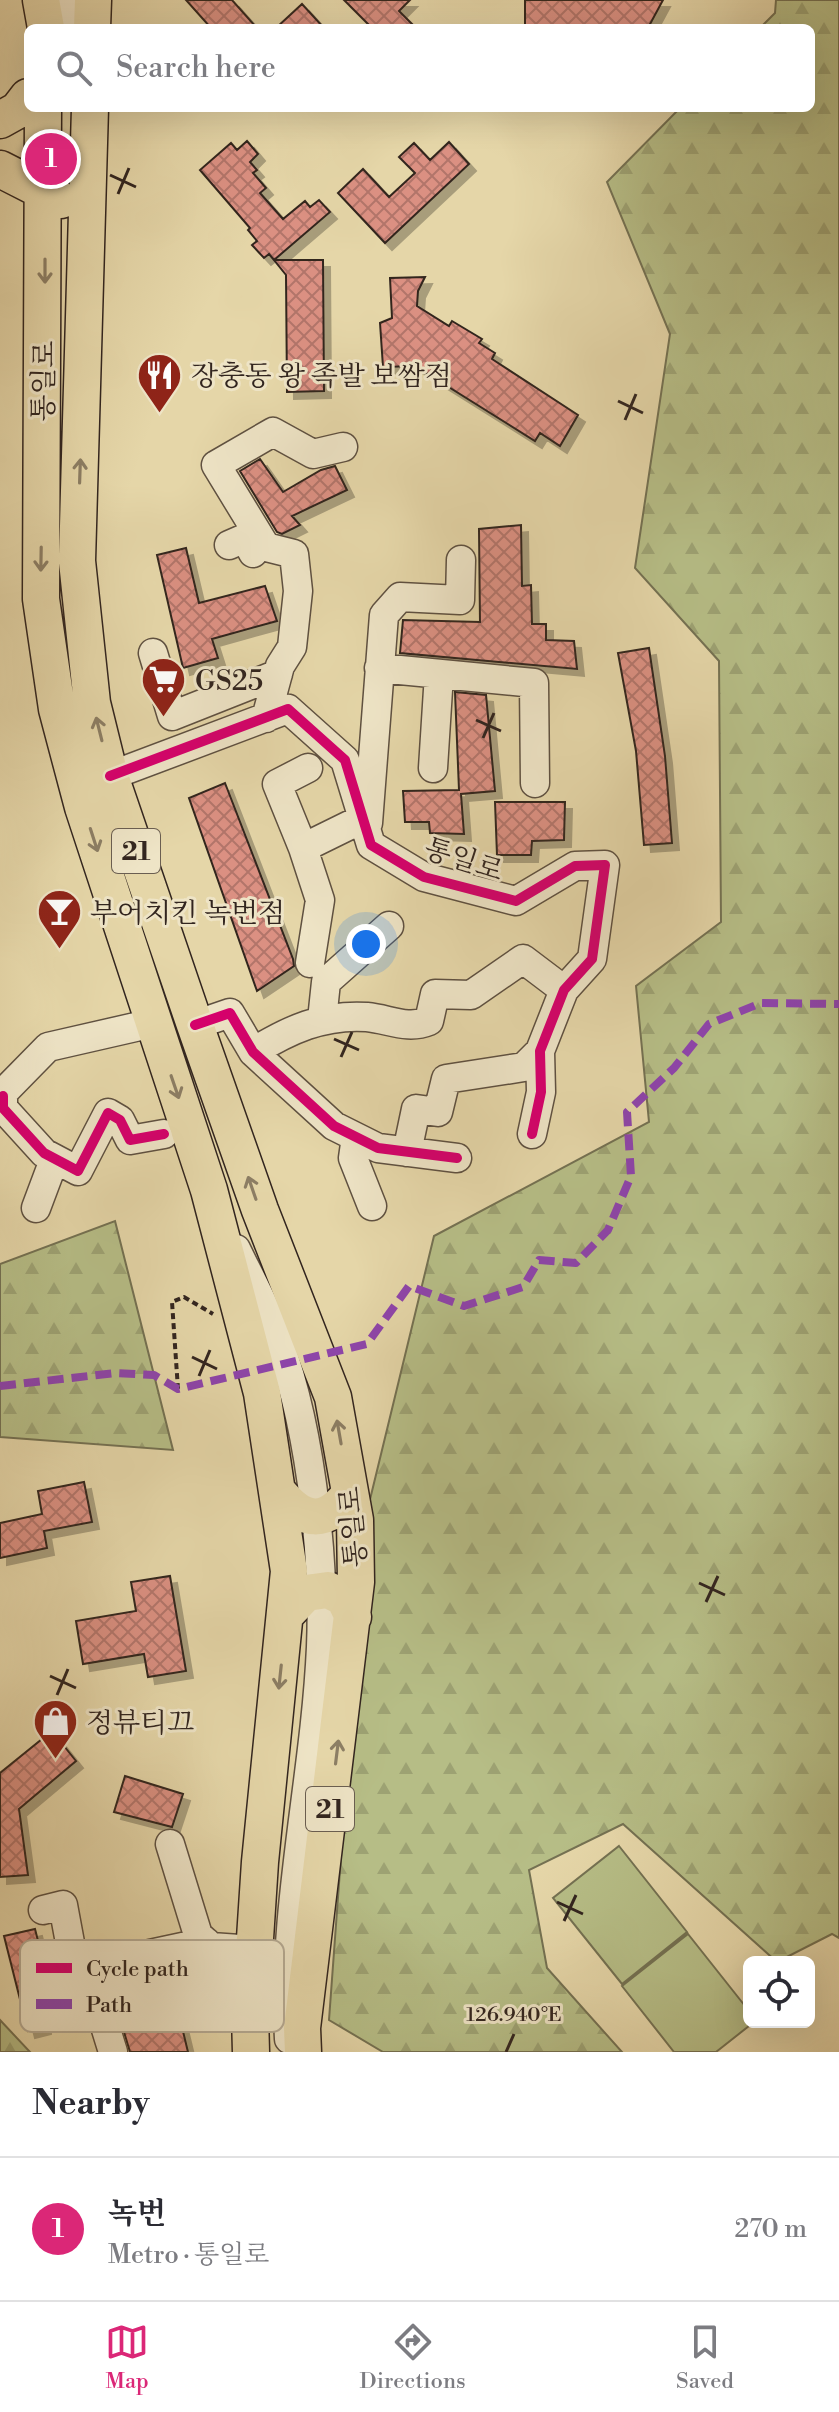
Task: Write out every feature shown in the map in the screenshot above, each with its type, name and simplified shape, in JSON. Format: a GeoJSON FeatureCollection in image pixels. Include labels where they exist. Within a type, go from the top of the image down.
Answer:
{"type":"FeatureCollection","features":[{"type":"Feature","properties":{"kind":"main road"},"geometry":{"type":"LineString","coordinates":[[41,0],[45,24]]}},
{"type":"Feature","properties":{"kind":"main road"},"geometry":{"type":"LineString","coordinates":[[92,24],[93,0]]}},
{"type":"Feature","properties":{"kind":"main road"},"geometry":{"type":"LineString","coordinates":[[0,120],[18,110],[24,102]]}},
{"type":"Feature","properties":{"kind":"main road","name":"통일로"},"geometry":{"type":"LineString","coordinates":[[43,112],[41,599],[64,737],[83,807],[209,1190],[262,1393],[289,1571],[255,1940]]}},
{"type":"Feature","properties":{"kind":"main road","name":"통일로"},"geometry":{"type":"LineString","coordinates":[[90,112],[77,561],[92,703],[110,776],[195,1025],[273,1245],[333,1397],[350,1494],[357,1565],[353,1617],[302,2028],[303,2052]]}},
{"type":"Feature","properties":{"kind":"main road"},"geometry":{"type":"LineString","coordinates":[[0,169],[63,201],[77,216],[88,240]]}},
{"type":"Feature","properties":{"kind":"main road"},"geometry":{"type":"LineString","coordinates":[[279,1493],[293,1509],[317,1516],[331,1514],[350,1494]]}},
{"type":"Feature","properties":{"kind":"main road"},"geometry":{"type":"LineString","coordinates":[[287,1613],[306,1593],[321,1590],[344,1598],[353,1617]]}},
{"type":"Feature","properties":{"kind":"main road","name":"통일로"},"geometry":{"type":"LineString","coordinates":[[251,2052],[252,2032]]}},
{"type":"Feature","properties":{"kind":"street"},"geometry":{"type":"LineString","coordinates":[[46,24],[48,0]]}},
{"type":"Feature","properties":{"kind":"street"},"geometry":{"type":"LineString","coordinates":[[64,24],[65,0]]}},
{"type":"Feature","properties":{"kind":"street"},"geometry":{"type":"LineString","coordinates":[[73,112],[88,190]]}},
{"type":"Feature","properties":{"kind":"street"},"geometry":{"type":"LineString","coordinates":[[266,718],[278,674],[292,647],[298,591],[294,554],[246,552],[216,465],[273,432],[313,454],[343,447]]}},
{"type":"Feature","properties":{"kind":"street"},"geometry":{"type":"LineString","coordinates":[[365,827],[384,615],[400,597],[460,600],[461,560]]}},
{"type":"Feature","properties":{"kind":"street"},"geometry":{"type":"LineString","coordinates":[[153,653],[172,716],[278,674]]}},
{"type":"Feature","properties":{"kind":"street"},"geometry":{"type":"LineString","coordinates":[[379,668],[534,683],[535,783]]}},
{"type":"Feature","properties":{"kind":"street"},"geometry":{"type":"LineString","coordinates":[[433,768],[439,674]]}},
{"type":"Feature","properties":{"kind":"street"},"geometry":{"type":"LineString","coordinates":[[110,776],[288,709],[345,760],[365,827]]}},
{"type":"Feature","properties":{"kind":"street"},"geometry":{"type":"LineString","coordinates":[[308,768],[277,784],[320,900],[310,963]]}},
{"type":"Feature","properties":{"kind":"street"},"geometry":{"type":"LineString","coordinates":[[303,848],[365,827]]}},
{"type":"Feature","properties":{"kind":"street","name":"통일로"},"geometry":{"type":"LineString","coordinates":[[365,827],[371,845],[424,877],[516,901],[575,866],[605,865],[592,959],[564,990],[540,1051],[541,1092],[532,1134]]}},
{"type":"Feature","properties":{"kind":"street"},"geometry":{"type":"LineString","coordinates":[[322,1020],[326,982],[389,926]]}},
{"type":"Feature","properties":{"kind":"street"},"geometry":{"type":"LineString","coordinates":[[253,1052],[289,1030],[322,1020],[367,1017],[414,1027],[429,1021],[435,994],[471,995],[523,959],[564,990]]}},
{"type":"Feature","properties":{"kind":"street"},"geometry":{"type":"LineString","coordinates":[[195,1025],[230,1013],[253,1052],[334,1126],[378,1148],[457,1158]]}},
{"type":"Feature","properties":{"kind":"street"},"geometry":{"type":"LineString","coordinates":[[153,1023],[48,1047],[1,1096],[3,1108],[54,1160],[78,1171],[108,1113],[120,1120],[130,1140],[164,1134]]}},
{"type":"Feature","properties":{"kind":"street"},"geometry":{"type":"LineString","coordinates":[[407,1152],[416,1109],[438,1112],[446,1079],[524,1067],[540,1051]]}},
{"type":"Feature","properties":{"kind":"street"},"geometry":{"type":"LineString","coordinates":[[356,1137],[353,1158],[372,1206]]}},
{"type":"Feature","properties":{"kind":"street"},"geometry":{"type":"LineString","coordinates":[[36,1208],[54,1160]]}},
{"type":"Feature","properties":{"kind":"street"},"geometry":{"type":"LineString","coordinates":[[209,1190],[273,1327],[296,1408],[317,1516],[321,1649],[286,1988],[290,2052]]}},
{"type":"Feature","properties":{"kind":"street"},"geometry":{"type":"LineString","coordinates":[[273,1245],[273,1327]]}},
{"type":"Feature","properties":{"kind":"street"},"geometry":{"type":"LineString","coordinates":[[302,1830],[307,1988]]}},
{"type":"Feature","properties":{"kind":"street"},"geometry":{"type":"LineString","coordinates":[[170,1844],[198,1935],[204,1940]]}},
{"type":"Feature","properties":{"kind":"street"},"geometry":{"type":"LineString","coordinates":[[43,1910],[63,1905],[69,1940]]}},
{"type":"Feature","properties":{"kind":"street"},"geometry":{"type":"LineString","coordinates":[[107,2032],[113,2052]]}},
{"type":"Feature","properties":{"kind":"path"},"geometry":{"type":"LineString","coordinates":[[178,1389],[172,1302],[184,1297],[213,1314],[223,1326]]}},
{"type":"Feature","properties":{"kind":"green space"},"geometry":{"type":"Polygon","coordinates":[[[776,0],[839,0],[839,1938],[832,1934],[789,1956],[770,1956],[623,1824],[529,1870],[547,1968],[622,2052],[383,2052],[329,2020],[366,1516],[434,1236],[649,1122],[636,986],[721,922],[719,661],[635,568],[670,334],[607,182],[676,112],[815,112],[815,24],[764,24],[775,13],[776,0]]]}},
{"type":"Feature","properties":{"kind":"green space"},"geometry":{"type":"Polygon","coordinates":[[[115,1221],[173,1450],[0,1437],[0,1264],[115,1221]]]}},
{"type":"Feature","properties":{"kind":"green space"},"geometry":{"type":"Polygon","coordinates":[[[619,1846],[687,1932],[622,1984],[553,1898],[619,1846]]]}},
{"type":"Feature","properties":{"kind":"green space"},"geometry":{"type":"Polygon","coordinates":[[[688,1934],[743,2003],[743,2028],[746,2028],[716,2052],[674,2052],[622,1986],[688,1934]]]}},
{"type":"Feature","properties":{"kind":"green space"},"geometry":{"type":"Polygon","coordinates":[[[0,2020],[30,2052],[0,2052],[0,2020]]]}},
{"type":"Feature","properties":{"kind":"building"},"geometry":{"type":"Polygon","coordinates":[[[186,0],[232,0],[253,24],[207,24],[186,0]]]}},
{"type":"Feature","properties":{"kind":"building"},"geometry":{"type":"Polygon","coordinates":[[[344,0],[410,0],[399,11],[412,24],[368,24],[344,0]]]}},
{"type":"Feature","properties":{"kind":"building"},"geometry":{"type":"Polygon","coordinates":[[[525,0],[663,0],[650,24],[525,24],[525,0]]]}},
{"type":"Feature","properties":{"kind":"building"},"geometry":{"type":"Polygon","coordinates":[[[302,4],[320,24],[280,24],[302,4]]]}},
{"type":"Feature","properties":{"kind":"building"},"geometry":{"type":"Polygon","coordinates":[[[247,141],[258,154],[250,162],[257,170],[253,173],[266,188],[260,193],[283,219],[305,201],[310,207],[319,200],[330,212],[274,260],[269,254],[264,258],[252,245],[257,241],[248,230],[250,228],[200,170],[231,143],[237,150],[247,141]]]}},
{"type":"Feature","properties":{"kind":"building"},"geometry":{"type":"Polygon","coordinates":[[[449,142],[469,164],[385,243],[338,193],[363,169],[389,197],[415,173],[399,157],[414,143],[430,160],[449,142]]]}},
{"type":"Feature","properties":{"kind":"building"},"geometry":{"type":"Polygon","coordinates":[[[274,260],[323,260],[324,391],[287,392],[286,275],[274,260]]]}},
{"type":"Feature","properties":{"kind":"building"},"geometry":{"type":"Polygon","coordinates":[[[425,277],[418,291],[417,306],[449,326],[452,321],[482,339],[479,343],[495,353],[492,359],[578,415],[560,446],[540,433],[535,441],[415,366],[383,367],[380,323],[392,318],[390,278],[425,277]]]}},
{"type":"Feature","properties":{"kind":"building"},"geometry":{"type":"Polygon","coordinates":[[[260,459],[283,492],[321,470],[335,466],[347,490],[292,516],[300,525],[282,534],[277,532],[240,471],[260,459]]]}},
{"type":"Feature","properties":{"kind":"building"},"geometry":{"type":"Polygon","coordinates":[[[521,525],[522,586],[531,585],[532,624],[546,624],[546,640],[574,641],[577,669],[400,653],[403,620],[480,622],[479,529],[521,525]]]}},
{"type":"Feature","properties":{"kind":"building"},"geometry":{"type":"Polygon","coordinates":[[[186,548],[199,603],[265,586],[277,621],[212,639],[218,658],[183,668],[157,555],[186,548]]]}},
{"type":"Feature","properties":{"kind":"building"},"geometry":{"type":"Polygon","coordinates":[[[649,648],[665,756],[672,843],[644,845],[636,751],[618,653],[649,648]]]}},
{"type":"Feature","properties":{"kind":"building"},"geometry":{"type":"Polygon","coordinates":[[[455,692],[486,695],[495,791],[461,794],[464,834],[430,833],[429,822],[405,822],[403,791],[459,790],[455,692]]]}},
{"type":"Feature","properties":{"kind":"building"},"geometry":{"type":"Polygon","coordinates":[[[225,783],[293,959],[294,966],[257,991],[189,798],[225,783]]]}},
{"type":"Feature","properties":{"kind":"building"},"geometry":{"type":"Polygon","coordinates":[[[495,802],[565,802],[564,840],[532,841],[531,855],[497,855],[495,802]]]}},
{"type":"Feature","properties":{"kind":"building"},"geometry":{"type":"Polygon","coordinates":[[[84,1482],[92,1522],[44,1531],[47,1548],[0,1558],[0,1523],[42,1514],[38,1491],[84,1482]]]}},
{"type":"Feature","properties":{"kind":"building"},"geometry":{"type":"Polygon","coordinates":[[[170,1576],[186,1671],[148,1677],[144,1654],[83,1664],[76,1621],[136,1611],[131,1582],[170,1576]]]}},
{"type":"Feature","properties":{"kind":"building"},"geometry":{"type":"Polygon","coordinates":[[[52,1731],[76,1761],[19,1809],[28,1875],[0,1877],[0,1773],[52,1731]]]}},
{"type":"Feature","properties":{"kind":"building"},"geometry":{"type":"Polygon","coordinates":[[[125,1776],[183,1794],[172,1827],[114,1812],[125,1776]]]}},
{"type":"Feature","properties":{"kind":"building"},"geometry":{"type":"Polygon","coordinates":[[[35,1929],[38,1940],[20,1940],[20,1999],[4,1936],[35,1929]]]}},
{"type":"Feature","properties":{"kind":"building"},"geometry":{"type":"Polygon","coordinates":[[[124,2032],[183,2032],[188,2052],[130,2052],[124,2032]]]}},
{"type":"Feature","properties":{"kind":"marked path"},"geometry":{"type":"LineString","coordinates":[[0,1386],[115,1373],[154,1375],[178,1389],[367,1344],[409,1286],[464,1306],[523,1287],[539,1260],[576,1263],[608,1230],[631,1176],[627,1112],[674,1068],[709,1024],[761,1003],[839,1004]]}},
{"type":"Feature","properties":{"kind":"cycle path"},"geometry":{"type":"LineString","coordinates":[[110,776],[288,709],[345,760],[371,845],[424,877],[516,901],[575,866],[605,865],[592,959],[564,990],[540,1051],[541,1092],[532,1134]]}},
{"type":"Feature","properties":{"kind":"cycle path"},"geometry":{"type":"LineString","coordinates":[[195,1025],[230,1013],[253,1052],[334,1126],[378,1148],[457,1158]]}},
{"type":"Feature","properties":{"kind":"cycle path"},"geometry":{"type":"LineString","coordinates":[[3,1096],[3,1108],[44,1153],[78,1171],[108,1113],[120,1120],[130,1140],[164,1134]]}},
{"type":"Feature","properties":{"kind":"place","name":"녹번"},"geometry":{"type":"Point","coordinates":[51,159]}},
{"type":"Feature","properties":{"kind":"place","name":"장충동 왕 족발 보쌈점"},"geometry":{"type":"Point","coordinates":[160,414]}},
{"type":"Feature","properties":{"kind":"place","name":"GS25"},"geometry":{"type":"Point","coordinates":[164,719]}},
{"type":"Feature","properties":{"kind":"place","name":"부어치킨 녹번점"},"geometry":{"type":"Point","coordinates":[59,951]}},
{"type":"Feature","properties":{"kind":"place","name":"정뷰티끄"},"geometry":{"type":"Point","coordinates":[55,1761]}}]}
